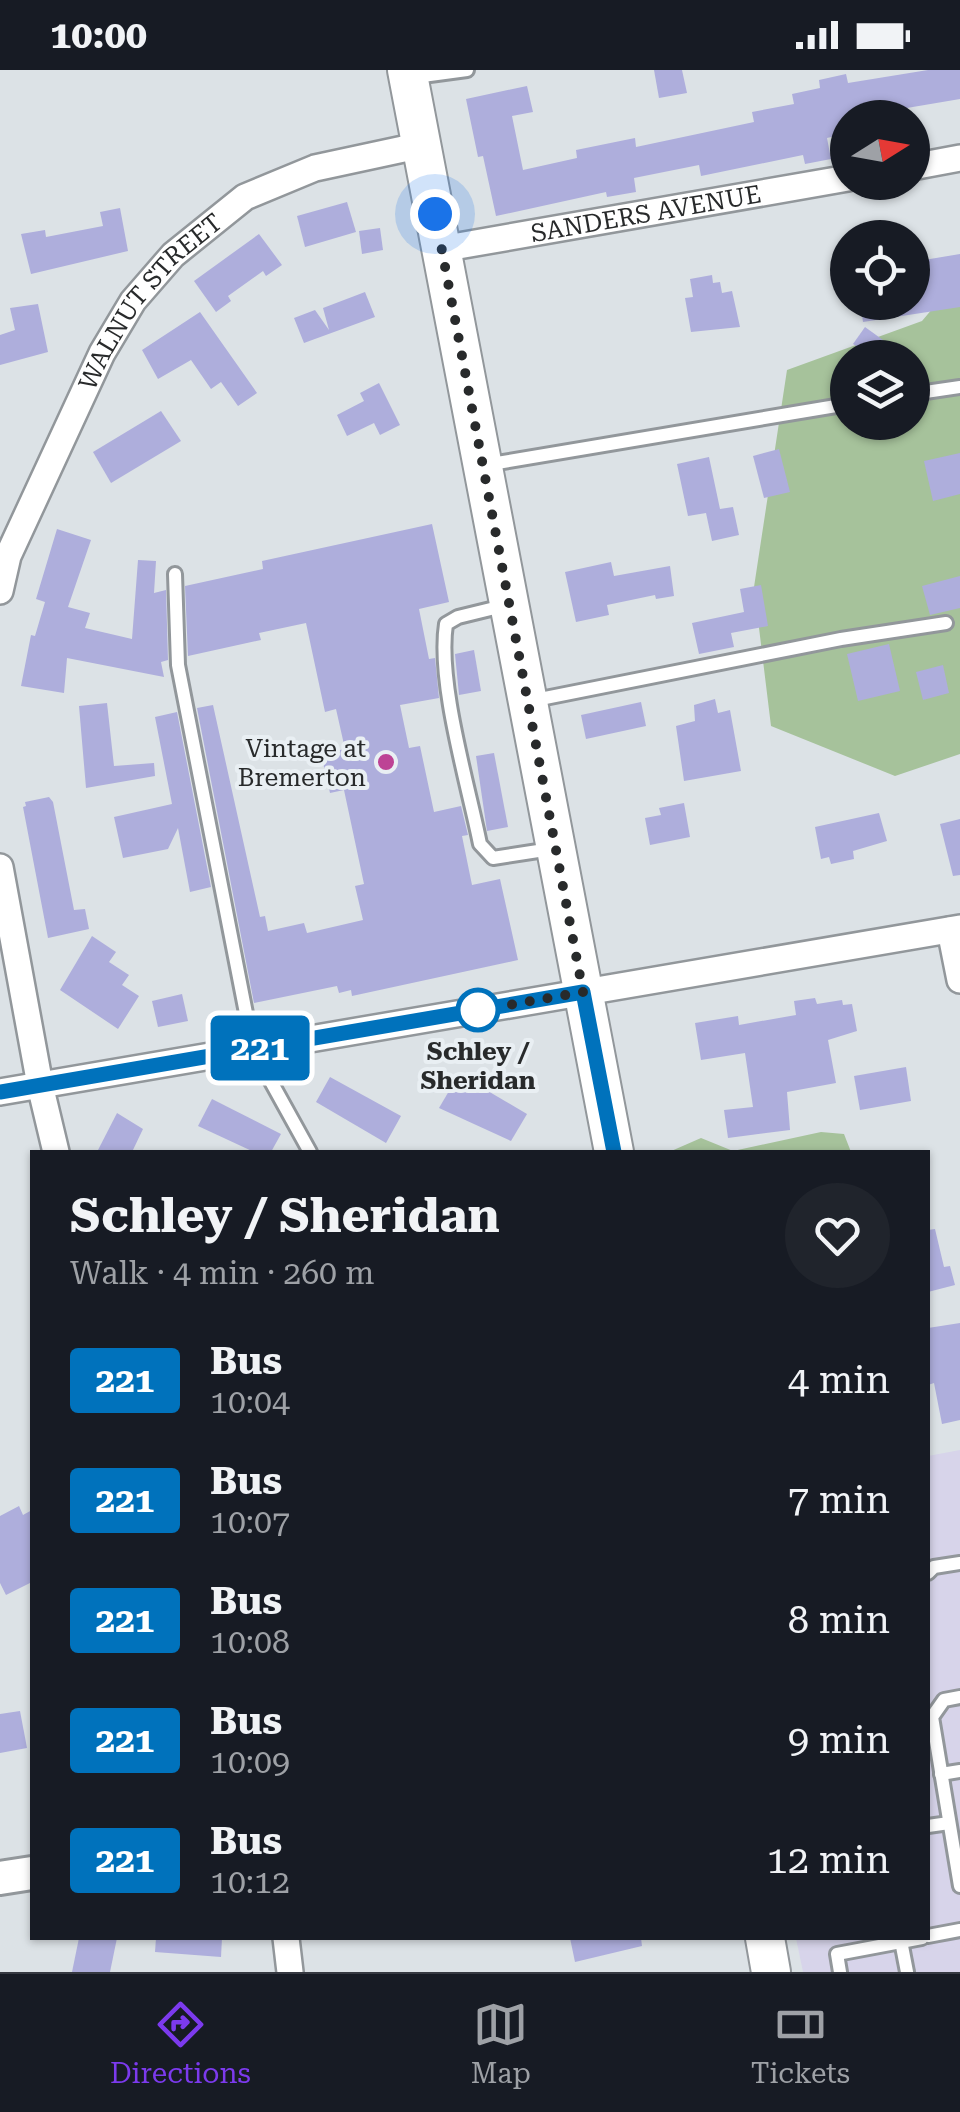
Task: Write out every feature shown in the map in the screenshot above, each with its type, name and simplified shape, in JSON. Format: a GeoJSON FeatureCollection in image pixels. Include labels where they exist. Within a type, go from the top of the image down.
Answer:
{"type":"FeatureCollection","features":[{"type":"Feature","properties":{"kind":"main road"},"geometry":{"type":"LineString","coordinates":[[408,74],[614,1150]]}},
{"type":"Feature","properties":{"kind":"main road"},"geometry":{"type":"LineString","coordinates":[[765,1940],[771,1972]]}},
{"type":"Feature","properties":{"kind":"street","name":"WALNUT STREET"},"geometry":{"type":"LineString","coordinates":[[0,592],[8,556],[102,353],[133,301],[173,255],[245,198],[315,168],[422,145]]}},
{"type":"Feature","properties":{"kind":"street"},"geometry":{"type":"LineString","coordinates":[[930,163],[960,158]]}},
{"type":"Feature","properties":{"kind":"street","name":"SANDERS AVENUE"},"geometry":{"type":"LineString","coordinates":[[441,249],[830,181]]}},
{"type":"Feature","properties":{"kind":"street"},"geometry":{"type":"LineString","coordinates":[[0,868],[56,1150]]}},
{"type":"Feature","properties":{"kind":"street"},"geometry":{"type":"LineString","coordinates":[[0,1092],[955,929],[960,980]]}},
{"type":"Feature","properties":{"kind":"street"},"geometry":{"type":"LineString","coordinates":[[0,1878],[30,1873]]}},
{"type":"Feature","properties":{"kind":"street"},"geometry":{"type":"LineString","coordinates":[[286,1940],[290,1972]]}},
{"type":"Feature","properties":{"kind":"lane"},"geometry":{"type":"LineString","coordinates":[[408,74],[467,70]]}},
{"type":"Feature","properties":{"kind":"lane"},"geometry":{"type":"LineString","coordinates":[[930,391],[960,387]]}},
{"type":"Feature","properties":{"kind":"lane"},"geometry":{"type":"LineString","coordinates":[[482,466],[830,407]]}},
{"type":"Feature","properties":{"kind":"lane"},"geometry":{"type":"LineString","coordinates":[[175,574],[178,664],[253,1049],[309,1150]]}},
{"type":"Feature","properties":{"kind":"lane"},"geometry":{"type":"LineString","coordinates":[[509,605],[458,617],[446,624],[442,648],[448,690],[480,844],[494,858],[555,849]]}},
{"type":"Feature","properties":{"kind":"lane"},"geometry":{"type":"LineString","coordinates":[[528,702],[841,639],[946,623]]}},
{"type":"Feature","properties":{"kind":"lane"},"geometry":{"type":"LineString","coordinates":[[930,1566],[960,1563]]}},
{"type":"Feature","properties":{"kind":"lane"},"geometry":{"type":"LineString","coordinates":[[960,1698],[944,1700],[932,1718],[960,1886]]}},
{"type":"Feature","properties":{"kind":"lane"},"geometry":{"type":"LineString","coordinates":[[941,1774],[960,1771]]}},
{"type":"Feature","properties":{"kind":"lane"},"geometry":{"type":"LineString","coordinates":[[930,1826],[950,1823]]}},
{"type":"Feature","properties":{"kind":"lane"},"geometry":{"type":"LineString","coordinates":[[930,1936],[960,1930]]}},
{"type":"Feature","properties":{"kind":"lane"},"geometry":{"type":"LineString","coordinates":[[840,1972],[837,1954],[911,1940]]}},
{"type":"Feature","properties":{"kind":"lane"},"geometry":{"type":"LineString","coordinates":[[901,1942],[906,1972]]}},
{"type":"Feature","properties":{"kind":"shaded area"},"geometry":{"type":"Polygon","coordinates":[[[960,1450],[960,1972],[803,1972],[796,1940],[930,1940],[930,1456],[960,1450]]]}},
{"type":"Feature","properties":{"kind":"green space"},"geometry":{"type":"Polygon","coordinates":[[[960,276],[960,754],[895,776],[771,726],[754,587],[787,370],[830,354],[830,440],[930,440],[930,340],[870,340],[930,320],[930,312],[960,276]]]}},
{"type":"Feature","properties":{"kind":"green space"},"geometry":{"type":"Polygon","coordinates":[[[821,1132],[844,1134],[850,1150],[738,1150],[821,1132]]]}},
{"type":"Feature","properties":{"kind":"green space"},"geometry":{"type":"Polygon","coordinates":[[[701,1138],[731,1150],[674,1150],[701,1138]]]}},
{"type":"Feature","properties":{"kind":"building"},"geometry":{"type":"Polygon","coordinates":[[[654,70],[682,70],[687,93],[659,98],[654,70]]]}},
{"type":"Feature","properties":{"kind":"building"},"geometry":{"type":"Polygon","coordinates":[[[928,70],[960,70],[960,99],[930,104],[930,100],[830,100],[830,159],[805,164],[803,155],[701,176],[699,165],[634,178],[636,192],[607,197],[606,192],[496,216],[466,99],[527,86],[533,112],[512,116],[523,170],[577,158],[576,150],[635,138],[636,147],[754,122],[752,112],[794,104],[792,94],[820,88],[819,80],[846,74],[848,83],[928,70]]]}},
{"type":"Feature","properties":{"kind":"building"},"geometry":{"type":"Polygon","coordinates":[[[347,202],[356,232],[305,247],[297,216],[347,202]]]}},
{"type":"Feature","properties":{"kind":"building"},"geometry":{"type":"Polygon","coordinates":[[[120,208],[128,251],[31,274],[21,234],[45,230],[46,237],[103,226],[100,212],[120,208]]]}},
{"type":"Feature","properties":{"kind":"building"},"geometry":{"type":"Polygon","coordinates":[[[380,228],[383,250],[362,254],[359,231],[380,228]]]}},
{"type":"Feature","properties":{"kind":"building"},"geometry":{"type":"Polygon","coordinates":[[[259,234],[282,265],[266,276],[263,271],[228,296],[231,301],[216,312],[194,281],[259,234]]]}},
{"type":"Feature","properties":{"kind":"building"},"geometry":{"type":"Polygon","coordinates":[[[960,254],[960,307],[930,312],[930,259],[960,254]]]}},
{"type":"Feature","properties":{"kind":"building"},"geometry":{"type":"Polygon","coordinates":[[[712,275],[713,283],[720,282],[722,293],[732,291],[740,327],[691,332],[685,298],[693,297],[690,279],[712,275]]]}},
{"type":"Feature","properties":{"kind":"building"},"geometry":{"type":"Polygon","coordinates":[[[365,292],[375,317],[304,343],[294,318],[315,310],[329,330],[323,308],[365,292]]]}},
{"type":"Feature","properties":{"kind":"building"},"geometry":{"type":"Polygon","coordinates":[[[38,304],[48,352],[0,365],[0,335],[15,330],[10,308],[38,304]]]}},
{"type":"Feature","properties":{"kind":"building"},"geometry":{"type":"Polygon","coordinates":[[[200,312],[257,393],[238,406],[221,382],[211,389],[191,360],[158,379],[142,350],[200,312]]]}},
{"type":"Feature","properties":{"kind":"building"},"geometry":{"type":"Polygon","coordinates":[[[865,327],[883,340],[856,340],[865,327]]]}},
{"type":"Feature","properties":{"kind":"building"},"geometry":{"type":"Polygon","coordinates":[[[379,383],[400,425],[380,435],[374,423],[347,436],[337,415],[364,401],[360,393],[379,383]]]}},
{"type":"Feature","properties":{"kind":"building"},"geometry":{"type":"Polygon","coordinates":[[[161,411],[181,441],[111,483],[93,452],[161,411]]]}},
{"type":"Feature","properties":{"kind":"building"},"geometry":{"type":"Polygon","coordinates":[[[779,449],[790,492],[764,498],[753,456],[779,449]]]}},
{"type":"Feature","properties":{"kind":"building"},"geometry":{"type":"Polygon","coordinates":[[[960,453],[960,494],[933,501],[924,461],[960,453]]]}},
{"type":"Feature","properties":{"kind":"building"},"geometry":{"type":"Polygon","coordinates":[[[709,457],[720,509],[733,507],[739,535],[712,541],[706,513],[688,516],[677,464],[709,457]]]}},
{"type":"Feature","properties":{"kind":"building","name":"Vintage at Bremerton"},"geometry":{"type":"Polygon","coordinates":[[[432,524],[449,602],[419,609],[429,659],[435,658],[439,698],[400,705],[409,748],[420,746],[434,812],[461,806],[468,835],[462,836],[472,885],[500,879],[518,960],[352,996],[351,990],[339,993],[337,986],[254,1003],[197,708],[213,705],[260,917],[265,916],[268,931],[304,923],[307,933],[363,920],[355,886],[364,884],[344,790],[330,793],[321,754],[345,749],[336,709],[325,712],[306,623],[259,633],[261,640],[188,656],[185,586],[263,569],[262,561],[432,524]]]}},
{"type":"Feature","properties":{"kind":"building"},"geometry":{"type":"Polygon","coordinates":[[[57,529],[91,540],[68,607],[90,613],[85,628],[132,639],[138,560],[156,561],[154,593],[166,590],[168,660],[161,662],[164,677],[67,658],[64,693],[21,686],[31,635],[35,636],[45,602],[36,599],[57,529]]]}},
{"type":"Feature","properties":{"kind":"building"},"geometry":{"type":"Polygon","coordinates":[[[611,562],[614,576],[670,566],[674,596],[656,599],[655,595],[607,605],[609,615],[576,622],[565,572],[611,562]]]}},
{"type":"Feature","properties":{"kind":"building"},"geometry":{"type":"Polygon","coordinates":[[[960,576],[960,608],[930,615],[922,586],[960,576]]]}},
{"type":"Feature","properties":{"kind":"building"},"geometry":{"type":"Polygon","coordinates":[[[761,585],[768,626],[731,633],[734,647],[699,654],[692,623],[744,612],[740,589],[761,585]]]}},
{"type":"Feature","properties":{"kind":"building"},"geometry":{"type":"Polygon","coordinates":[[[889,644],[900,691],[858,701],[847,654],[889,644]]]}},
{"type":"Feature","properties":{"kind":"building"},"geometry":{"type":"Polygon","coordinates":[[[474,650],[481,691],[459,695],[455,654],[474,650]]]}},
{"type":"Feature","properties":{"kind":"building"},"geometry":{"type":"Polygon","coordinates":[[[943,665],[949,693],[923,700],[916,672],[943,665]]]}},
{"type":"Feature","properties":{"kind":"building"},"geometry":{"type":"Polygon","coordinates":[[[715,699],[718,713],[730,710],[741,771],[684,781],[676,726],[695,721],[694,705],[715,699]]]}},
{"type":"Feature","properties":{"kind":"building"},"geometry":{"type":"Polygon","coordinates":[[[641,702],[646,726],[586,739],[581,715],[641,702]]]}},
{"type":"Feature","properties":{"kind":"building"},"geometry":{"type":"Polygon","coordinates":[[[107,703],[114,766],[154,763],[155,776],[86,788],[79,706],[107,703]]]}},
{"type":"Feature","properties":{"kind":"building"},"geometry":{"type":"Polygon","coordinates":[[[177,712],[211,887],[190,892],[178,828],[168,849],[123,858],[114,817],[172,804],[155,717],[177,712]]]}},
{"type":"Feature","properties":{"kind":"building"},"geometry":{"type":"Polygon","coordinates":[[[494,753],[508,827],[487,831],[476,756],[494,753]]]}},
{"type":"Feature","properties":{"kind":"building"},"geometry":{"type":"Polygon","coordinates":[[[49,797],[74,910],[85,909],[89,929],[48,938],[23,807],[25,802],[49,797]]]}},
{"type":"Feature","properties":{"kind":"building"},"geometry":{"type":"Polygon","coordinates":[[[684,803],[690,837],[650,845],[645,818],[661,815],[659,808],[684,803]]]}},
{"type":"Feature","properties":{"kind":"building"},"geometry":{"type":"Polygon","coordinates":[[[879,813],[887,841],[853,851],[854,859],[831,864],[829,857],[821,859],[815,827],[879,813]]]}},
{"type":"Feature","properties":{"kind":"building"},"geometry":{"type":"Polygon","coordinates":[[[960,819],[960,875],[953,876],[940,824],[960,819]]]}},
{"type":"Feature","properties":{"kind":"building"},"geometry":{"type":"Polygon","coordinates":[[[92,936],[116,952],[109,962],[129,975],[122,985],[139,996],[118,1029],[60,990],[92,936]]]}},
{"type":"Feature","properties":{"kind":"building"},"geometry":{"type":"Polygon","coordinates":[[[182,994],[188,1021],[158,1027],[152,1001],[182,994]]]}},
{"type":"Feature","properties":{"kind":"building"},"geometry":{"type":"Polygon","coordinates":[[[815,998],[817,1004],[842,1000],[843,1005],[852,1004],[857,1031],[828,1040],[836,1083],[787,1092],[790,1130],[728,1138],[724,1110],[753,1107],[745,1053],[701,1060],[695,1023],[738,1016],[739,1025],[796,1015],[794,1001],[815,998]]]}},
{"type":"Feature","properties":{"kind":"building"},"geometry":{"type":"Polygon","coordinates":[[[906,1067],[911,1101],[860,1110],[854,1076],[906,1067]]]}},
{"type":"Feature","properties":{"kind":"building"},"geometry":{"type":"Polygon","coordinates":[[[459,1074],[527,1114],[511,1141],[439,1108],[459,1074]]]}},
{"type":"Feature","properties":{"kind":"building"},"geometry":{"type":"Polygon","coordinates":[[[330,1077],[401,1116],[386,1143],[316,1102],[330,1077]]]}},
{"type":"Feature","properties":{"kind":"building"},"geometry":{"type":"Polygon","coordinates":[[[212,1099],[281,1134],[272,1150],[250,1150],[198,1126],[212,1099]]]}},
{"type":"Feature","properties":{"kind":"building"},"geometry":{"type":"Polygon","coordinates":[[[117,1113],[143,1129],[133,1150],[98,1150],[117,1113]]]}},
{"type":"Feature","properties":{"kind":"building"},"geometry":{"type":"Polygon","coordinates":[[[935,1229],[944,1267],[950,1266],[955,1285],[930,1291],[930,1230],[935,1229]]]}},
{"type":"Feature","properties":{"kind":"building"},"geometry":{"type":"Polygon","coordinates":[[[960,1323],[960,1420],[942,1424],[934,1383],[930,1384],[930,1328],[960,1323]]]}},
{"type":"Feature","properties":{"kind":"building"},"geometry":{"type":"Polygon","coordinates":[[[19,1506],[23,1515],[30,1511],[30,1583],[6,1595],[0,1583],[0,1516],[19,1506]]]}},
{"type":"Feature","properties":{"kind":"building"},"geometry":{"type":"Polygon","coordinates":[[[20,1711],[27,1748],[0,1753],[0,1714],[20,1711]]]}},
{"type":"Feature","properties":{"kind":"building"},"geometry":{"type":"Polygon","coordinates":[[[79,1940],[117,1940],[110,1972],[72,1972],[79,1940]]]}},
{"type":"Feature","properties":{"kind":"building"},"geometry":{"type":"Polygon","coordinates":[[[156,1940],[222,1940],[221,1957],[155,1952],[156,1940]]]}},
{"type":"Feature","properties":{"kind":"building"},"geometry":{"type":"Polygon","coordinates":[[[570,1940],[641,1940],[642,1946],[575,1962],[570,1940]]]}},
{"type":"Feature","properties":{"kind":"bus line","name":"221"},"geometry":{"type":"LineString","coordinates":[[0,1092],[583,992],[614,1150]]}},
{"type":"Feature","properties":{"kind":"place","name":"Vintage at Bremerton"},"geometry":{"type":"Point","coordinates":[386,762]}},
{"type":"Feature","properties":{"kind":"place","name":"Schley / Sheridan"},"geometry":{"type":"Point","coordinates":[478,1010]}},
{"type":"Feature","properties":{"kind":"route"},"geometry":{"type":"LineString","coordinates":[[435,214],[583,992],[463,1013],[478,1010]]}}]}
